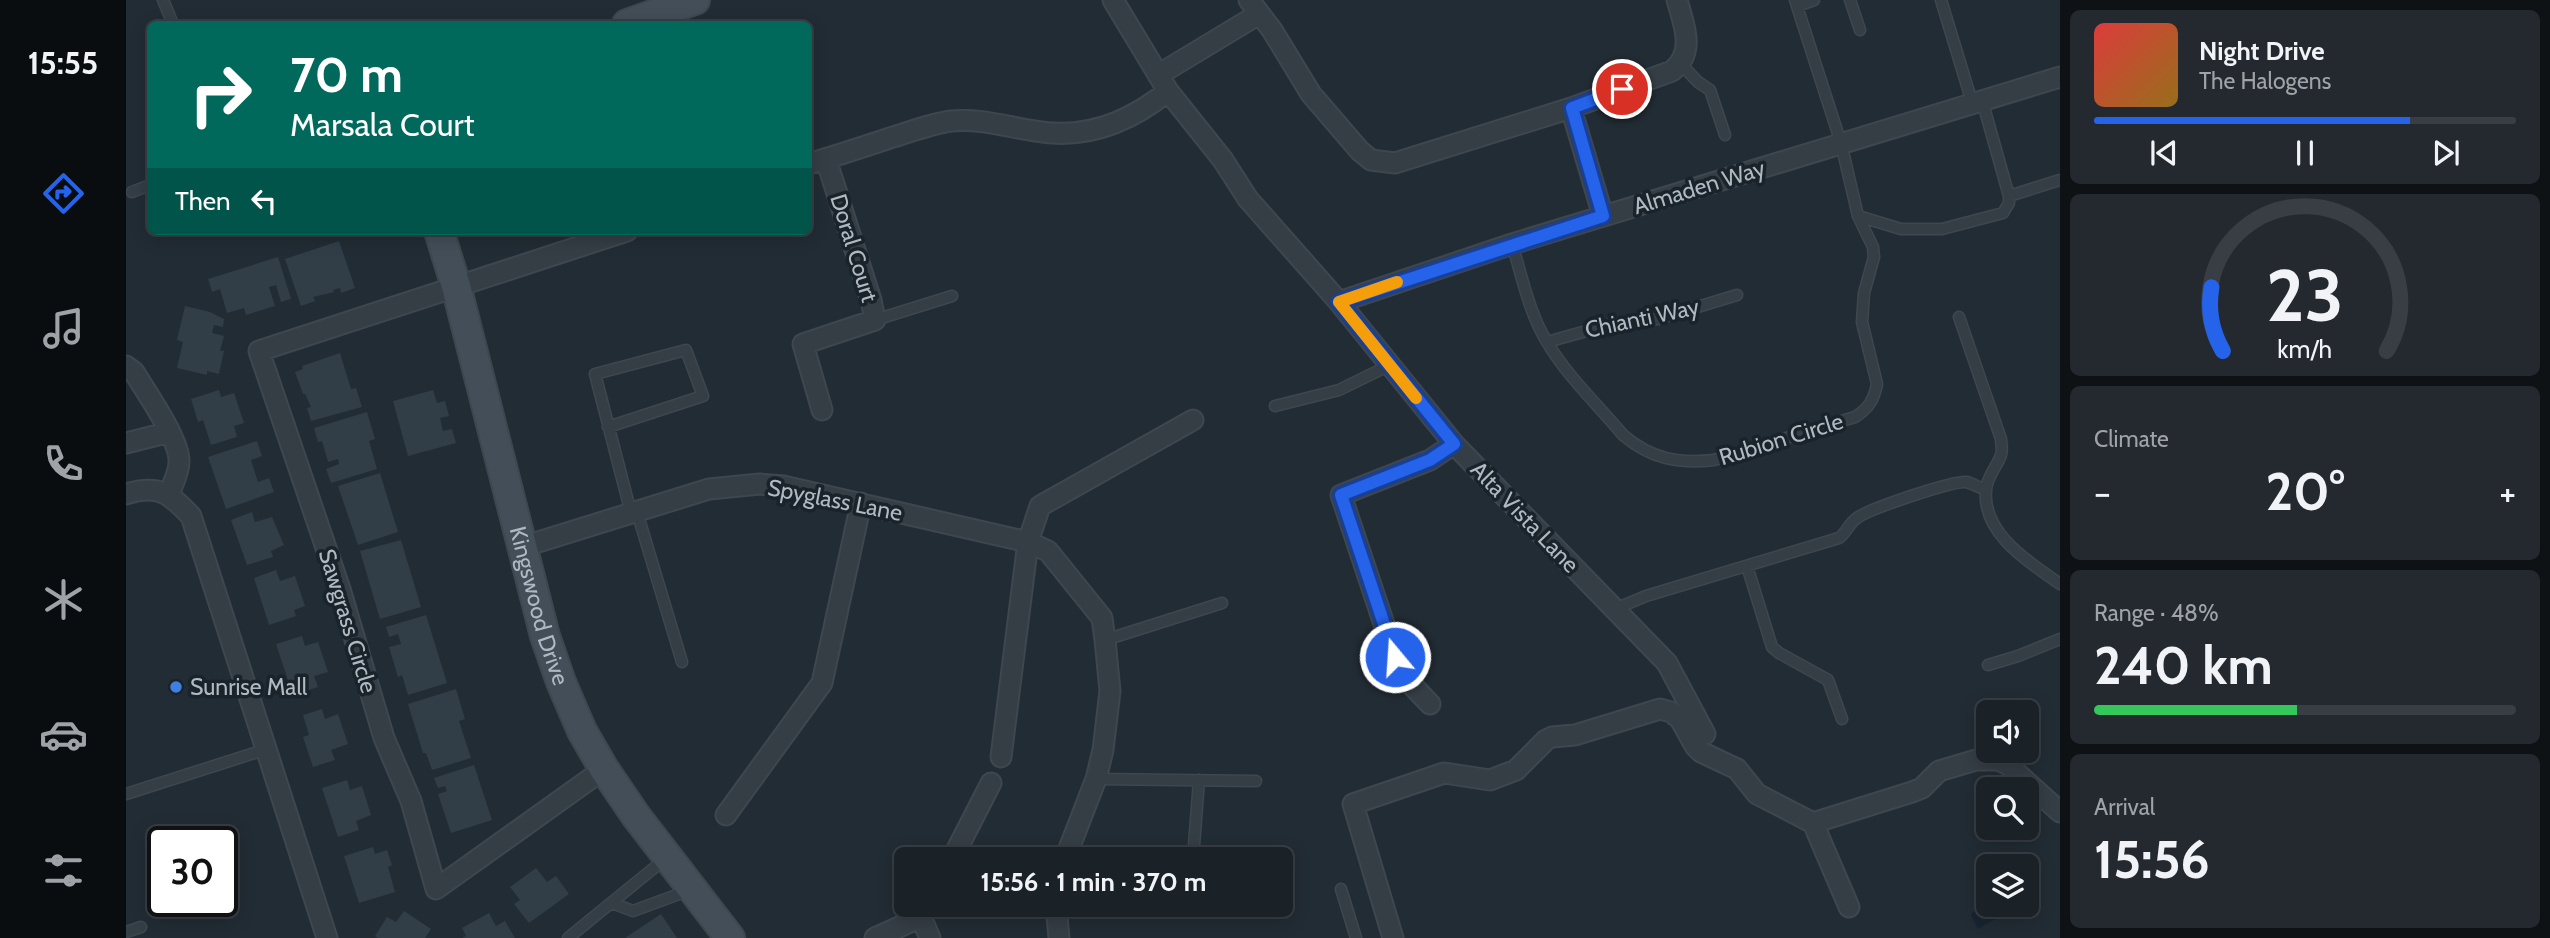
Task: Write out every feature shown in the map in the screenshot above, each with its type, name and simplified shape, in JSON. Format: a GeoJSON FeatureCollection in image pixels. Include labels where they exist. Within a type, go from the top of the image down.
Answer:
{"type":"FeatureCollection","features":[{"type":"Feature","properties":{"kind":"street"},"geometry":{"type":"LineString","coordinates":[[636,21],[695,0]]}},
{"type":"Feature","properties":{"kind":"street","name":"Alta Vista Lane"},"geometry":{"type":"LineString","coordinates":[[1113,0],[1163,83],[1223,160],[1248,198],[1339,302],[1454,444],[1667,663],[1704,734]]}},
{"type":"Feature","properties":{"kind":"street"},"geometry":{"type":"LineString","coordinates":[[817,161],[930,125],[952,121],[999,123],[1036,132],[1062,134],[1088,131],[1126,120],[1153,103],[1163,83],[1254,7],[1272,30],[1311,94],[1360,151],[1371,160],[1395,163],[1572,108],[1672,71],[1681,64],[1687,52],[1687,37],[1677,0]]}},
{"type":"Feature","properties":{"kind":"street","name":"Almaden Way"},"geometry":{"type":"LineString","coordinates":[[1339,302],[1512,244],[2060,77]]}},
{"type":"Feature","properties":{"kind":"street"},"geometry":{"type":"LineString","coordinates":[[1572,108],[1603,216]]}},
{"type":"Feature","properties":{"kind":"street","name":"Doral Court"},"geometry":{"type":"LineString","coordinates":[[817,161],[871,300],[875,320],[803,344],[822,410]]}},
{"type":"Feature","properties":{"kind":"street","name":"Kingswood Drive"},"geometry":{"type":"LineString","coordinates":[[440,235],[456,286],[545,636],[561,682],[582,731],[604,769],[636,816],[730,938]]}},
{"type":"Feature","properties":{"kind":"street"},"geometry":{"type":"LineString","coordinates":[[456,286],[615,235]]}},
{"type":"Feature","properties":{"kind":"street","name":"Sawgrass Circle"},"geometry":{"type":"LineString","coordinates":[[456,286],[259,351],[340,589],[381,727],[411,801],[436,890],[604,769]]}},
{"type":"Feature","properties":{"kind":"street"},"geometry":{"type":"LineString","coordinates":[[126,366],[134,372],[170,432],[179,456],[180,464],[169,494]]}},
{"type":"Feature","properties":{"kind":"street"},"geometry":{"type":"LineString","coordinates":[[1001,757],[1028,542],[1040,506],[1192,420]]}},
{"type":"Feature","properties":{"kind":"street"},"geometry":{"type":"LineString","coordinates":[[126,443],[170,432]]}},
{"type":"Feature","properties":{"kind":"street"},"geometry":{"type":"LineString","coordinates":[[1430,704],[1409,682],[1395,657],[1341,495],[1430,460],[1454,444]]}},
{"type":"Feature","properties":{"kind":"street","name":"Spyglass Lane"},"geometry":{"type":"LineString","coordinates":[[522,547],[709,489],[760,484],[783,486],[861,503],[1028,542],[1048,551],[1102,618],[1110,691],[1096,779],[1070,847]]}},
{"type":"Feature","properties":{"kind":"street"},"geometry":{"type":"LineString","coordinates":[[126,494],[143,489],[169,494],[191,516],[327,938]]}},
{"type":"Feature","properties":{"kind":"street"},"geometry":{"type":"LineString","coordinates":[[726,815],[822,683],[861,503]]}},
{"type":"Feature","properties":{"kind":"street"},"geometry":{"type":"LineString","coordinates":[[1393,938],[1353,804],[1444,773],[1485,780],[1512,773],[1552,737],[1575,734],[1660,709],[1671,712],[1680,719],[1701,752],[1737,769],[1757,794],[1812,823],[1849,907]]}},
{"type":"Feature","properties":{"kind":"street"},"geometry":{"type":"LineString","coordinates":[[1812,823],[1912,792],[1922,788],[1939,771],[1987,758],[2007,764],[2058,807]]}},
{"type":"Feature","properties":{"kind":"street"},"geometry":{"type":"LineString","coordinates":[[958,847],[991,783]]}},
{"type":"Feature","properties":{"kind":"street"},"geometry":{"type":"LineString","coordinates":[[875,938],[913,917]]}},
{"type":"Feature","properties":{"kind":"street"},"geometry":{"type":"LineString","coordinates":[[925,917],[930,938]]}},
{"type":"Feature","properties":{"kind":"street"},"geometry":{"type":"LineString","coordinates":[[1057,917],[1059,938]]}},
{"type":"Feature","properties":{"kind":"lane"},"geometry":{"type":"LineString","coordinates":[[163,0],[172,21]]}},
{"type":"Feature","properties":{"kind":"lane"},"geometry":{"type":"LineString","coordinates":[[1796,3],[1814,0]]}},
{"type":"Feature","properties":{"kind":"lane"},"geometry":{"type":"LineString","coordinates":[[1850,0],[1860,30]]}},
{"type":"Feature","properties":{"kind":"lane"},"geometry":{"type":"LineString","coordinates":[[1858,216],[1901,229],[1942,229],[2003,213],[2010,204],[1941,0]]}},
{"type":"Feature","properties":{"kind":"lane","name":"Rubion Circle"},"geometry":{"type":"LineString","coordinates":[[1512,244],[1536,321],[1546,342],[1623,435],[1644,450],[1670,460],[1692,463],[1714,460],[1855,417],[1871,404],[1877,384],[1863,323],[1864,293],[1874,257],[1873,247],[1858,216],[1841,143],[1796,3]]}},
{"type":"Feature","properties":{"kind":"lane"},"geometry":{"type":"LineString","coordinates":[[1681,64],[1710,90],[1725,135]]}},
{"type":"Feature","properties":{"kind":"lane"},"geometry":{"type":"LineString","coordinates":[[2009,196],[2060,180]]}},
{"type":"Feature","properties":{"kind":"lane"},"geometry":{"type":"LineString","coordinates":[[132,192],[147,186]]}},
{"type":"Feature","properties":{"kind":"lane","name":"Chianti Way"},"geometry":{"type":"LineString","coordinates":[[1546,342],[1603,325],[1658,319],[1737,295]]}},
{"type":"Feature","properties":{"kind":"lane"},"geometry":{"type":"LineString","coordinates":[[875,320],[952,296]]}},
{"type":"Feature","properties":{"kind":"lane"},"geometry":{"type":"LineString","coordinates":[[1959,317],[2001,439],[2002,454],[1993,467],[1986,490],[1989,512],[2006,544],[2060,584]]}},
{"type":"Feature","properties":{"kind":"lane"},"geometry":{"type":"LineString","coordinates":[[608,427],[703,396],[686,350],[595,374],[608,427],[682,662]]}},
{"type":"Feature","properties":{"kind":"lane"},"geometry":{"type":"LineString","coordinates":[[1275,406],[1339,390],[1390,365]]}},
{"type":"Feature","properties":{"kind":"lane"},"geometry":{"type":"LineString","coordinates":[[1615,609],[1646,596],[1839,538],[1850,523],[1865,514],[1944,486],[1965,482],[1986,490]]}},
{"type":"Feature","properties":{"kind":"lane"},"geometry":{"type":"LineString","coordinates":[[1746,566],[1773,647],[1828,680],[1842,719]]}},
{"type":"Feature","properties":{"kind":"lane"},"geometry":{"type":"LineString","coordinates":[[1105,640],[1223,603]]}},
{"type":"Feature","properties":{"kind":"lane"},"geometry":{"type":"LineString","coordinates":[[1988,665],[2060,639]]}},
{"type":"Feature","properties":{"kind":"lane"},"geometry":{"type":"LineString","coordinates":[[126,794],[267,749]]}},
{"type":"Feature","properties":{"kind":"lane"},"geometry":{"type":"LineString","coordinates":[[1096,779],[1256,780]]}},
{"type":"Feature","properties":{"kind":"lane"},"geometry":{"type":"LineString","coordinates":[[1194,847],[1199,780]]}},
{"type":"Feature","properties":{"kind":"lane"},"geometry":{"type":"LineString","coordinates":[[568,938],[668,857]]}},
{"type":"Feature","properties":{"kind":"lane"},"geometry":{"type":"LineString","coordinates":[[612,902],[633,911],[693,889]]}},
{"type":"Feature","properties":{"kind":"lane"},"geometry":{"type":"LineString","coordinates":[[1341,889],[1356,938]]}},
{"type":"Feature","properties":{"kind":"lane"},"geometry":{"type":"LineString","coordinates":[[126,932],[141,927]]}},
{"type":"Feature","properties":{"kind":"water"},"geometry":{"type":"Polygon","coordinates":[[[1976,909],[1976,917],[1999,917],[1978,929],[1971,915],[1976,909]]]}},
{"type":"Feature","properties":{"kind":"building"},"geometry":{"type":"Polygon","coordinates":[[[339,241],[355,288],[341,293],[340,288],[333,290],[334,292],[313,297],[315,301],[301,306],[285,259],[339,241]]]}},
{"type":"Feature","properties":{"kind":"building"},"geometry":{"type":"Polygon","coordinates":[[[278,257],[291,299],[281,302],[276,285],[269,287],[275,306],[246,315],[244,308],[227,313],[220,289],[212,292],[208,279],[278,257]]]}},
{"type":"Feature","properties":{"kind":"building"},"geometry":{"type":"Polygon","coordinates":[[[185,306],[210,312],[224,319],[223,327],[214,325],[212,333],[224,336],[219,374],[207,371],[207,375],[177,368],[183,342],[177,340],[185,306]]]}},
{"type":"Feature","properties":{"kind":"building"},"geometry":{"type":"Polygon","coordinates":[[[340,353],[351,389],[356,388],[362,407],[311,421],[307,408],[311,407],[295,372],[303,369],[302,366],[340,353]]]}},
{"type":"Feature","properties":{"kind":"building"},"geometry":{"type":"Polygon","coordinates":[[[219,390],[221,397],[234,393],[244,423],[234,426],[237,437],[211,445],[203,420],[198,422],[191,399],[219,390]]]}},
{"type":"Feature","properties":{"kind":"building"},"geometry":{"type":"Polygon","coordinates":[[[433,390],[437,403],[445,401],[449,416],[440,418],[443,431],[452,429],[456,443],[408,456],[393,401],[433,390]]]}},
{"type":"Feature","properties":{"kind":"building"},"geometry":{"type":"Polygon","coordinates":[[[367,412],[375,439],[369,441],[377,469],[331,483],[326,469],[339,464],[338,459],[328,462],[322,441],[318,442],[314,428],[367,412]]]}},
{"type":"Feature","properties":{"kind":"building"},"geometry":{"type":"Polygon","coordinates":[[[257,441],[262,456],[251,460],[258,482],[269,478],[274,492],[226,509],[208,457],[257,441]]]}},
{"type":"Feature","properties":{"kind":"building"},"geometry":{"type":"Polygon","coordinates":[[[380,473],[398,532],[358,545],[338,486],[380,473]]]}},
{"type":"Feature","properties":{"kind":"building"},"geometry":{"type":"Polygon","coordinates":[[[252,512],[255,522],[272,517],[284,545],[271,551],[273,557],[247,565],[231,520],[252,512]]]}},
{"type":"Feature","properties":{"kind":"building"},"geometry":{"type":"Polygon","coordinates":[[[401,540],[421,607],[380,619],[360,551],[401,540]]]}},
{"type":"Feature","properties":{"kind":"building"},"geometry":{"type":"Polygon","coordinates":[[[276,570],[280,581],[295,576],[305,606],[294,610],[296,616],[269,625],[254,578],[276,570]]]}},
{"type":"Feature","properties":{"kind":"building"},"geometry":{"type":"Polygon","coordinates":[[[426,615],[447,683],[408,695],[402,675],[398,677],[389,647],[401,644],[398,634],[389,637],[386,627],[426,615]]]}},
{"type":"Feature","properties":{"kind":"building"},"geometry":{"type":"Polygon","coordinates":[[[302,636],[305,646],[318,642],[328,672],[314,676],[318,687],[293,695],[276,644],[302,636]]]}},
{"type":"Feature","properties":{"kind":"building"},"geometry":{"type":"Polygon","coordinates":[[[456,689],[465,719],[459,721],[471,758],[432,770],[426,753],[423,753],[408,704],[456,689]]]}},
{"type":"Feature","properties":{"kind":"building"},"geometry":{"type":"Polygon","coordinates":[[[322,709],[325,719],[338,714],[348,744],[331,750],[335,760],[313,767],[303,737],[309,735],[303,715],[322,709]]]}},
{"type":"Feature","properties":{"kind":"building"},"geometry":{"type":"Polygon","coordinates":[[[474,765],[492,820],[451,833],[438,794],[447,791],[445,786],[438,788],[434,778],[474,765]]]}},
{"type":"Feature","properties":{"kind":"building"},"geometry":{"type":"Polygon","coordinates":[[[347,780],[350,790],[362,786],[371,815],[356,821],[359,830],[338,837],[322,788],[347,780]]]}},
{"type":"Feature","properties":{"kind":"building"},"geometry":{"type":"Polygon","coordinates":[[[373,847],[375,854],[387,850],[392,865],[388,867],[395,892],[359,903],[344,856],[373,847]]]}},
{"type":"Feature","properties":{"kind":"building"},"geometry":{"type":"Polygon","coordinates":[[[536,868],[547,882],[556,876],[569,894],[529,923],[514,904],[520,900],[510,887],[536,868]]]}},
{"type":"Feature","properties":{"kind":"building"},"geometry":{"type":"Polygon","coordinates":[[[404,911],[431,929],[425,938],[375,936],[387,917],[396,922],[404,911]]]}},
{"type":"Feature","properties":{"kind":"building"},"geometry":{"type":"Polygon","coordinates":[[[489,913],[496,926],[505,921],[515,938],[462,938],[466,936],[462,928],[489,913]]]}},
{"type":"Feature","properties":{"kind":"building"},"geometry":{"type":"Polygon","coordinates":[[[661,914],[677,938],[625,938],[661,914]]]}},
{"type":"Feature","properties":{"kind":"slow traffic"},"geometry":{"type":"LineString","coordinates":[[1397,282],[1339,302],[1416,398]]}},
{"type":"Feature","properties":{"kind":"place","name":"Sunrise Mall"},"geometry":{"type":"Point","coordinates":[176,687]}},
{"type":"Feature","properties":{"kind":"route"},"geometry":{"type":"LineString","coordinates":[[1395,657],[1341,495],[1430,460],[1454,444],[1339,302],[1603,216],[1572,108],[1622,89]]}}]}
